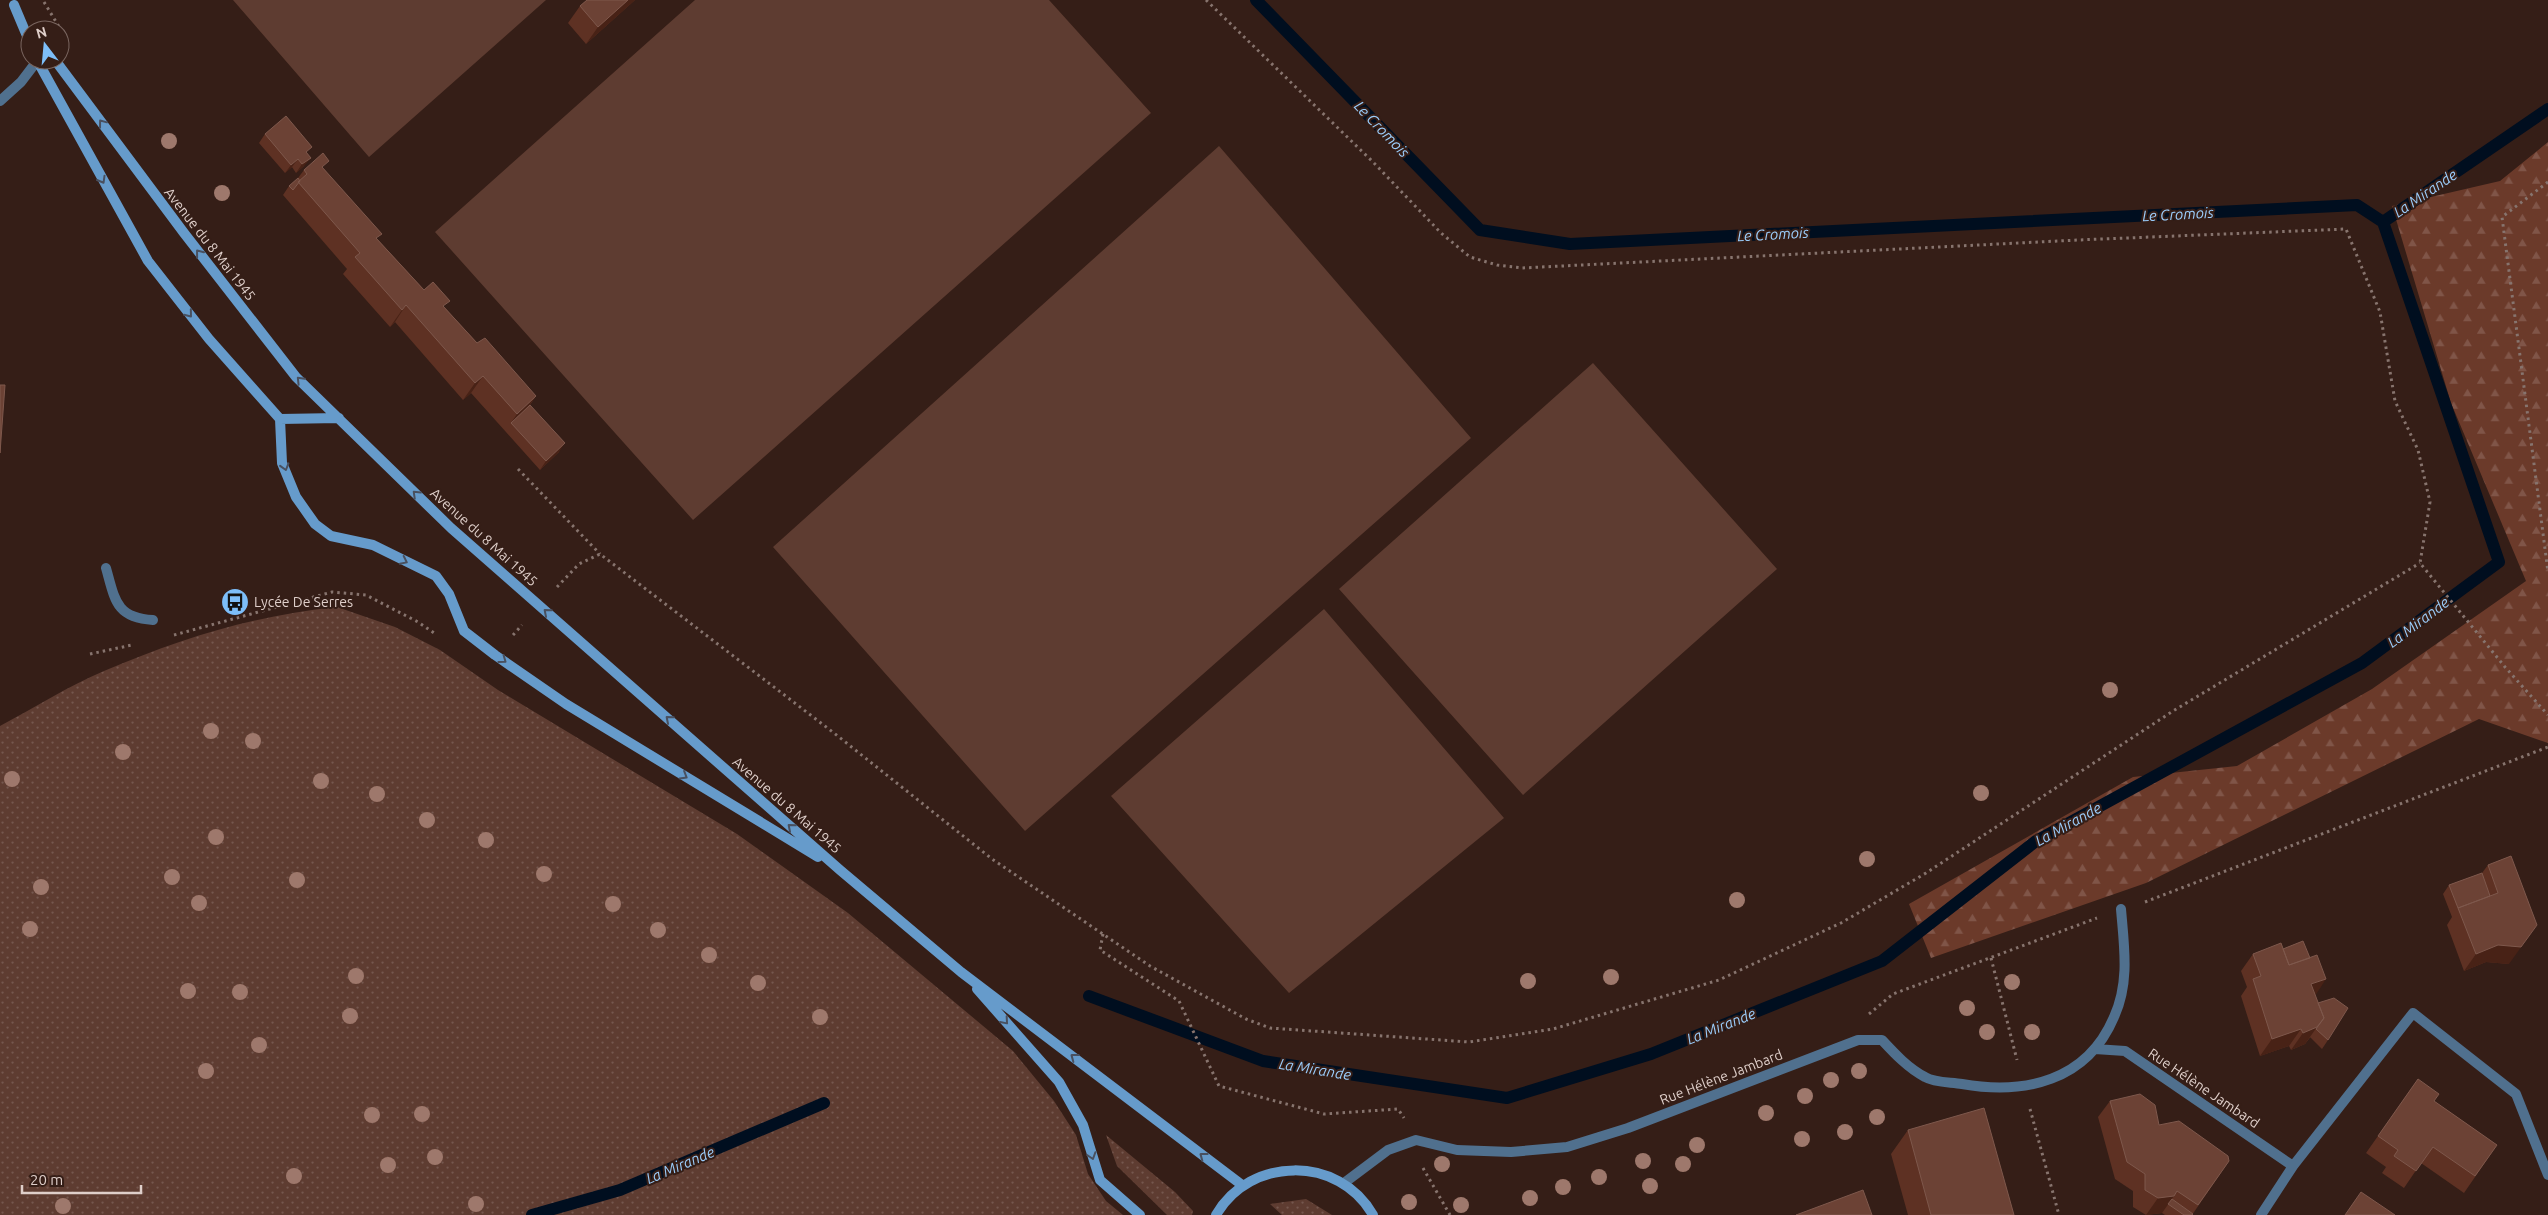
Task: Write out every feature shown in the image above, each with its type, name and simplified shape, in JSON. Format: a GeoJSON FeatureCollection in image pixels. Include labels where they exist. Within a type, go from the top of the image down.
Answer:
{"type":"FeatureCollection","features":[{"type":"Feature","properties":{"kind":"main road"},"geometry":{"type":"LineString","coordinates":[[13,2],[26,20]]}},
{"type":"Feature","properties":{"kind":"main road"},"geometry":{"type":"LineString","coordinates":[[13,2],[20,20]]}},
{"type":"Feature","properties":{"kind":"main road"},"geometry":{"type":"LineString","coordinates":[[42,70],[148,261],[208,338],[280,419],[282,464],[296,498],[316,524],[331,536],[373,545],[436,576],[449,594],[464,631],[495,655],[566,704],[840,870]]}},
{"type":"Feature","properties":{"kind":"main road","name":"Avenue du 8 Mai 1945"},"geometry":{"type":"LineString","coordinates":[[62,70],[184,233],[290,369],[451,528],[840,870],[961,972]]}},
{"type":"Feature","properties":{"kind":"main road"},"geometry":{"type":"LineString","coordinates":[[280,419],[339,418]]}},
{"type":"Feature","properties":{"kind":"main road"},"geometry":{"type":"LineString","coordinates":[[961,972],[1242,1185]]}},
{"type":"Feature","properties":{"kind":"main road"},"geometry":{"type":"LineString","coordinates":[[961,972],[1059,1082],[1083,1126],[1100,1180],[1140,1215]]}},
{"type":"Feature","properties":{"kind":"main road"},"geometry":{"type":"LineString","coordinates":[[1216,1215],[1222,1203],[1242,1185],[1266,1174],[1292,1169],[1319,1172],[1344,1183],[1366,1203],[1373,1215]]}},
{"type":"Feature","properties":{"kind":"street"},"geometry":{"type":"LineString","coordinates":[[0,100],[21,82],[30,70]]}},
{"type":"Feature","properties":{"kind":"street"},"geometry":{"type":"LineString","coordinates":[[106,568],[119,607],[135,619],[153,620]]}},
{"type":"Feature","properties":{"kind":"street","name":"Rue Hélène Jambard"},"geometry":{"type":"LineString","coordinates":[[1416,1140],[1457,1150],[1511,1152],[1567,1147],[1628,1128],[1858,1040],[1882,1040],[1902,1062],[1927,1078],[1976,1086],[2025,1088],[2070,1072],[2095,1049],[2114,1018],[2125,984],[2121,909]]}},
{"type":"Feature","properties":{"kind":"street"},"geometry":{"type":"LineString","coordinates":[[2261,1215],[2293,1166],[2413,1013],[2516,1094],[2548,1174]]}},
{"type":"Feature","properties":{"kind":"street","name":"Rue Hélène Jambard"},"geometry":{"type":"LineString","coordinates":[[2095,1049],[2125,1051],[2293,1166]]}},
{"type":"Feature","properties":{"kind":"street"},"geometry":{"type":"LineString","coordinates":[[1344,1183],[1388,1150],[1416,1140]]}},
{"type":"Feature","properties":{"kind":"path"},"geometry":{"type":"LineString","coordinates":[[1206,0],[1373,162],[1441,233],[1470,257],[1497,265],[1522,268],[2078,240],[2346,229],[2380,312],[2395,401],[2418,450],[2430,502],[2420,564],[2505,667],[2548,715]]}},
{"type":"Feature","properties":{"kind":"path"},"geometry":{"type":"LineString","coordinates":[[2548,182],[2502,217],[2548,572]]}},
{"type":"Feature","properties":{"kind":"path"},"geometry":{"type":"LineString","coordinates":[[518,469],[600,554],[834,732],[992,859],[1150,966],[1246,1019],[1270,1028],[1469,1042],[1553,1029],[1627,1009],[1719,980],[1841,923],[1926,873],[2173,711],[2420,564]]}},
{"type":"Feature","properties":{"kind":"path"},"geometry":{"type":"LineString","coordinates":[[495,655],[579,564],[600,554]]}},
{"type":"Feature","properties":{"kind":"path"},"geometry":{"type":"LineString","coordinates":[[170,636],[332,592],[366,595],[418,622],[440,638]]}},
{"type":"Feature","properties":{"kind":"path"},"geometry":{"type":"LineString","coordinates":[[90,654],[135,644]]}},
{"type":"Feature","properties":{"kind":"path"},"geometry":{"type":"LineString","coordinates":[[1858,1040],[1870,1012],[1893,994],[2121,909],[2150,900],[2548,747]]}},
{"type":"Feature","properties":{"kind":"path"},"geometry":{"type":"LineString","coordinates":[[1103,934],[1100,950],[1179,1001],[1219,1086],[1324,1114],[1398,1109],[1416,1140],[1425,1174],[1450,1215]]}},
{"type":"Feature","properties":{"kind":"shaded area"},"geometry":{"type":"Polygon","coordinates":[[[233,0],[546,0],[369,157],[233,0]]]}},
{"type":"Feature","properties":{"kind":"shaded area"},"geometry":{"type":"Polygon","coordinates":[[[695,0],[1049,0],[1151,113],[693,520],[435,232],[695,0]]]}},
{"type":"Feature","properties":{"kind":"shaded area"},"geometry":{"type":"Polygon","coordinates":[[[1219,146],[1471,438],[1025,831],[773,547],[1219,146]]]}},
{"type":"Feature","properties":{"kind":"shaded area"},"geometry":{"type":"Polygon","coordinates":[[[1593,363],[1777,569],[1523,795],[1339,589],[1593,363]]]}},
{"type":"Feature","properties":{"kind":"shaded area"},"geometry":{"type":"Polygon","coordinates":[[[337,607],[395,627],[440,650],[498,690],[737,834],[848,913],[1013,1051],[1054,1101],[1076,1135],[1088,1174],[1106,1201],[1123,1215],[0,1215],[0,726],[64,690],[161,648],[218,630],[276,616],[337,607]]]}},
{"type":"Feature","properties":{"kind":"shaded area"},"geometry":{"type":"Polygon","coordinates":[[[1324,609],[1504,818],[1289,993],[1111,796],[1324,609]]]}},
{"type":"Feature","properties":{"kind":"shaded area"},"geometry":{"type":"Polygon","coordinates":[[[1106,1135],[1175,1192],[1193,1211],[1192,1215],[1167,1215],[1117,1166],[1106,1135]]]}},
{"type":"Feature","properties":{"kind":"shaded area"},"geometry":{"type":"Polygon","coordinates":[[[1306,1199],[1332,1215],[1282,1215],[1270,1204],[1306,1199]]]}},
{"type":"Feature","properties":{"kind":"green space"},"geometry":{"type":"Polygon","coordinates":[[[2548,142],[2548,743],[2479,719],[2146,883],[1931,958],[1909,904],[2133,777],[2237,766],[2372,689],[2526,581],[2451,403],[2392,206],[2500,181],[2548,142]]]}},
{"type":"Feature","properties":{"kind":"building"},"geometry":{"type":"Polygon","coordinates":[[[587,0],[628,0],[598,27],[580,6],[587,0]]]}},
{"type":"Feature","properties":{"kind":"building"},"geometry":{"type":"Polygon","coordinates":[[[286,116],[312,147],[306,152],[311,158],[302,164],[298,159],[291,165],[265,134],[286,116]]]}},
{"type":"Feature","properties":{"kind":"building"},"geometry":{"type":"Polygon","coordinates":[[[323,153],[329,161],[322,167],[382,234],[376,238],[424,290],[433,282],[450,301],[443,306],[477,343],[485,338],[536,396],[517,414],[483,376],[475,383],[406,305],[402,310],[355,257],[360,253],[298,182],[307,174],[304,170],[323,153]]]}},
{"type":"Feature","properties":{"kind":"building"},"geometry":{"type":"Polygon","coordinates":[[[298,178],[300,181],[293,190],[289,186],[298,178]]]}},
{"type":"Feature","properties":{"kind":"building"},"geometry":{"type":"Polygon","coordinates":[[[0,385],[5,385],[0,453],[0,385]]]}},
{"type":"Feature","properties":{"kind":"building"},"geometry":{"type":"Polygon","coordinates":[[[530,405],[565,443],[546,461],[511,423],[530,405]]]}},
{"type":"Feature","properties":{"kind":"building"},"geometry":{"type":"Polygon","coordinates":[[[2511,856],[2537,925],[2521,947],[2498,945],[2476,954],[2458,908],[2498,893],[2488,865],[2511,856]]]}},
{"type":"Feature","properties":{"kind":"building"},"geometry":{"type":"Polygon","coordinates":[[[2482,873],[2490,896],[2458,908],[2449,885],[2482,873]]]}},
{"type":"Feature","properties":{"kind":"building"},"geometry":{"type":"Polygon","coordinates":[[[2303,941],[2310,958],[2289,965],[2283,949],[2303,941]]]}},
{"type":"Feature","properties":{"kind":"building"},"geometry":{"type":"Polygon","coordinates":[[[2281,943],[2289,965],[2317,955],[2326,979],[2311,984],[2324,1018],[2317,1027],[2303,1033],[2301,1029],[2272,1039],[2253,979],[2261,976],[2253,954],[2281,943]]]}},
{"type":"Feature","properties":{"kind":"building"},"geometry":{"type":"Polygon","coordinates":[[[2334,998],[2348,1008],[2328,1040],[2316,1029],[2324,1018],[2318,1003],[2334,998]]]}},
{"type":"Feature","properties":{"kind":"building"},"geometry":{"type":"Polygon","coordinates":[[[2418,1079],[2439,1094],[2434,1101],[2497,1145],[2475,1176],[2433,1147],[2416,1171],[2394,1156],[2398,1150],[2378,1136],[2418,1079]]]}},
{"type":"Feature","properties":{"kind":"building"},"geometry":{"type":"Polygon","coordinates":[[[2140,1094],[2155,1105],[2159,1125],[2179,1121],[2228,1156],[2229,1161],[2198,1205],[2177,1191],[2174,1196],[2158,1198],[2145,1190],[2145,1174],[2127,1162],[2110,1101],[2140,1094]]]}},
{"type":"Feature","properties":{"kind":"building"},"geometry":{"type":"Polygon","coordinates":[[[1984,1108],[2014,1215],[1931,1215],[1908,1130],[1984,1108]]]}},
{"type":"Feature","properties":{"kind":"building"},"geometry":{"type":"Polygon","coordinates":[[[1863,1190],[1872,1215],[1796,1215],[1863,1190]]]}},
{"type":"Feature","properties":{"kind":"building"},"geometry":{"type":"Polygon","coordinates":[[[2361,1192],[2395,1215],[2345,1215],[2361,1192]]]}},
{"type":"Feature","properties":{"kind":"building"},"geometry":{"type":"Polygon","coordinates":[[[2172,1199],[2193,1214],[2184,1215],[2168,1204],[2172,1199]]]}},
{"type":"Feature","properties":{"kind":"waterway","name":"Le Cromois"},"geometry":{"type":"LineString","coordinates":[[1256,0],[1480,230],[1570,244],[2357,205],[2383,222]]}},
{"type":"Feature","properties":{"kind":"waterway","name":"La Mirande"},"geometry":{"type":"LineString","coordinates":[[1089,996],[1263,1061],[1507,1098],[1651,1054],[1882,961],[2036,841],[2362,663],[2499,562],[2383,222],[2548,109]]}},
{"type":"Feature","properties":{"kind":"waterway","name":"La Mirande"},"geometry":{"type":"LineString","coordinates":[[532,1215],[620,1190],[824,1103]]}},
{"type":"Feature","properties":{"kind":"place","name":"Lycée De Serres"},"geometry":{"type":"Point","coordinates":[235,602]}}]}
